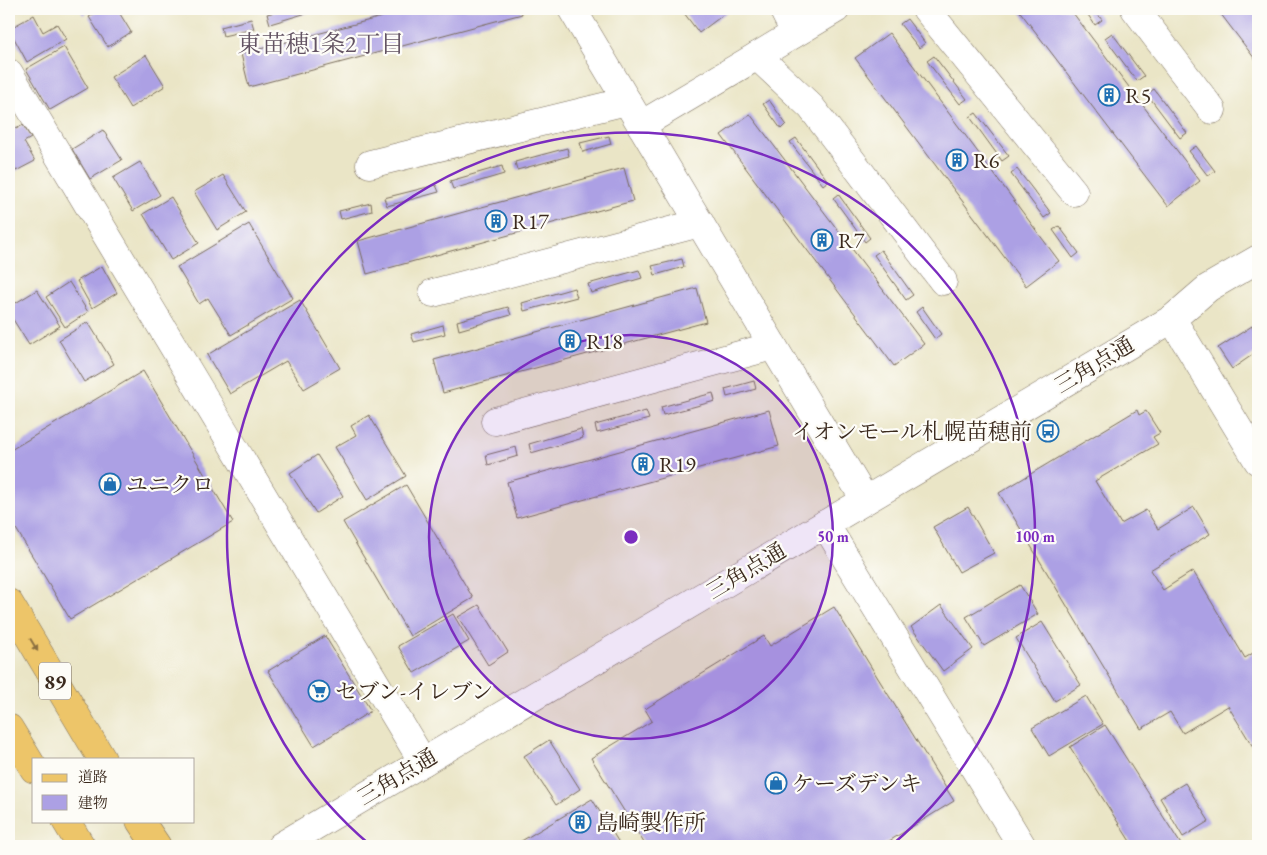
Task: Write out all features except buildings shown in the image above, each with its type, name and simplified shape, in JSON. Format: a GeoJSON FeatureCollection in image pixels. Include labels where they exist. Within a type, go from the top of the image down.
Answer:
{"type":"FeatureCollection","features":[{"type":"Feature","properties":{"kind":"main road","name":"89"},"geometry":{"type":"LineString","coordinates":[[9,603],[101,758]]}},
{"type":"Feature","properties":{"kind":"main road"},"geometry":{"type":"LineString","coordinates":[[9,728],[32,766]]}},
{"type":"Feature","properties":{"kind":"main road"},"geometry":{"type":"LineString","coordinates":[[67,822],[81,846]]}},
{"type":"Feature","properties":{"kind":"main road"},"geometry":{"type":"LineString","coordinates":[[141,822],[157,846]]}},
{"type":"Feature","properties":{"kind":"street"},"geometry":{"type":"LineString","coordinates":[[572,9],[865,500]]}},
{"type":"Feature","properties":{"kind":"street"},"geometry":{"type":"LineString","coordinates":[[641,125],[757,56],[789,21],[836,9]]}},
{"type":"Feature","properties":{"kind":"street"},"geometry":{"type":"LineString","coordinates":[[926,9],[1074,192]]}},
{"type":"Feature","properties":{"kind":"street"},"geometry":{"type":"LineString","coordinates":[[1135,9],[1212,110]]}},
{"type":"Feature","properties":{"kind":"street"},"geometry":{"type":"LineString","coordinates":[[757,56],[811,107],[943,282]]}},
{"type":"Feature","properties":{"kind":"street"},"geometry":{"type":"LineString","coordinates":[[11,83],[423,762]]}},
{"type":"Feature","properties":{"kind":"street"},"geometry":{"type":"LineString","coordinates":[[370,164],[627,101]]}},
{"type":"Feature","properties":{"kind":"street"},"geometry":{"type":"LineString","coordinates":[[433,293],[700,224]]}},
{"type":"Feature","properties":{"kind":"street","name":"三角点通"},"geometry":{"type":"LineString","coordinates":[[281,846],[1172,319],[1208,288],[1258,259]]}},
{"type":"Feature","properties":{"kind":"street"},"geometry":{"type":"LineString","coordinates":[[1172,319],[1258,461]]}},
{"type":"Feature","properties":{"kind":"street"},"geometry":{"type":"LineString","coordinates":[[495,421],[773,346]]}},
{"type":"Feature","properties":{"kind":"street"},"geometry":{"type":"LineString","coordinates":[[825,524],[1022,846]]}},
{"type":"Feature","properties":{"kind":"place","name":"R5"},"geometry":{"type":"Point","coordinates":[1109,95]}},
{"type":"Feature","properties":{"kind":"place","name":"R6"},"geometry":{"type":"Point","coordinates":[957,160]}},
{"type":"Feature","properties":{"kind":"place","name":"R17"},"geometry":{"type":"Point","coordinates":[496,221]}},
{"type":"Feature","properties":{"kind":"place","name":"R7"},"geometry":{"type":"Point","coordinates":[822,240]}},
{"type":"Feature","properties":{"kind":"place","name":"R18"},"geometry":{"type":"Point","coordinates":[570,341]}},
{"type":"Feature","properties":{"kind":"place","name":"イオンモール札幌苗穂前"},"geometry":{"type":"Point","coordinates":[1048,431]}},
{"type":"Feature","properties":{"kind":"place","name":"R19"},"geometry":{"type":"Point","coordinates":[643,464]}},
{"type":"Feature","properties":{"kind":"place","name":"ユニクロ"},"geometry":{"type":"Point","coordinates":[110,484]}},
{"type":"Feature","properties":{"kind":"place","name":"セブン-イレブン"},"geometry":{"type":"Point","coordinates":[319,691]}},
{"type":"Feature","properties":{"kind":"place","name":"ケーズデンキ"},"geometry":{"type":"Point","coordinates":[776,783]}},
{"type":"Feature","properties":{"kind":"place","name":"島崎製作所"},"geometry":{"type":"Point","coordinates":[580,822]}},
{"type":"Feature","properties":{"kind":"district","name":"東苗穂1条2丁目"},"geometry":{"type":"Point","coordinates":[321,43]}}]}
